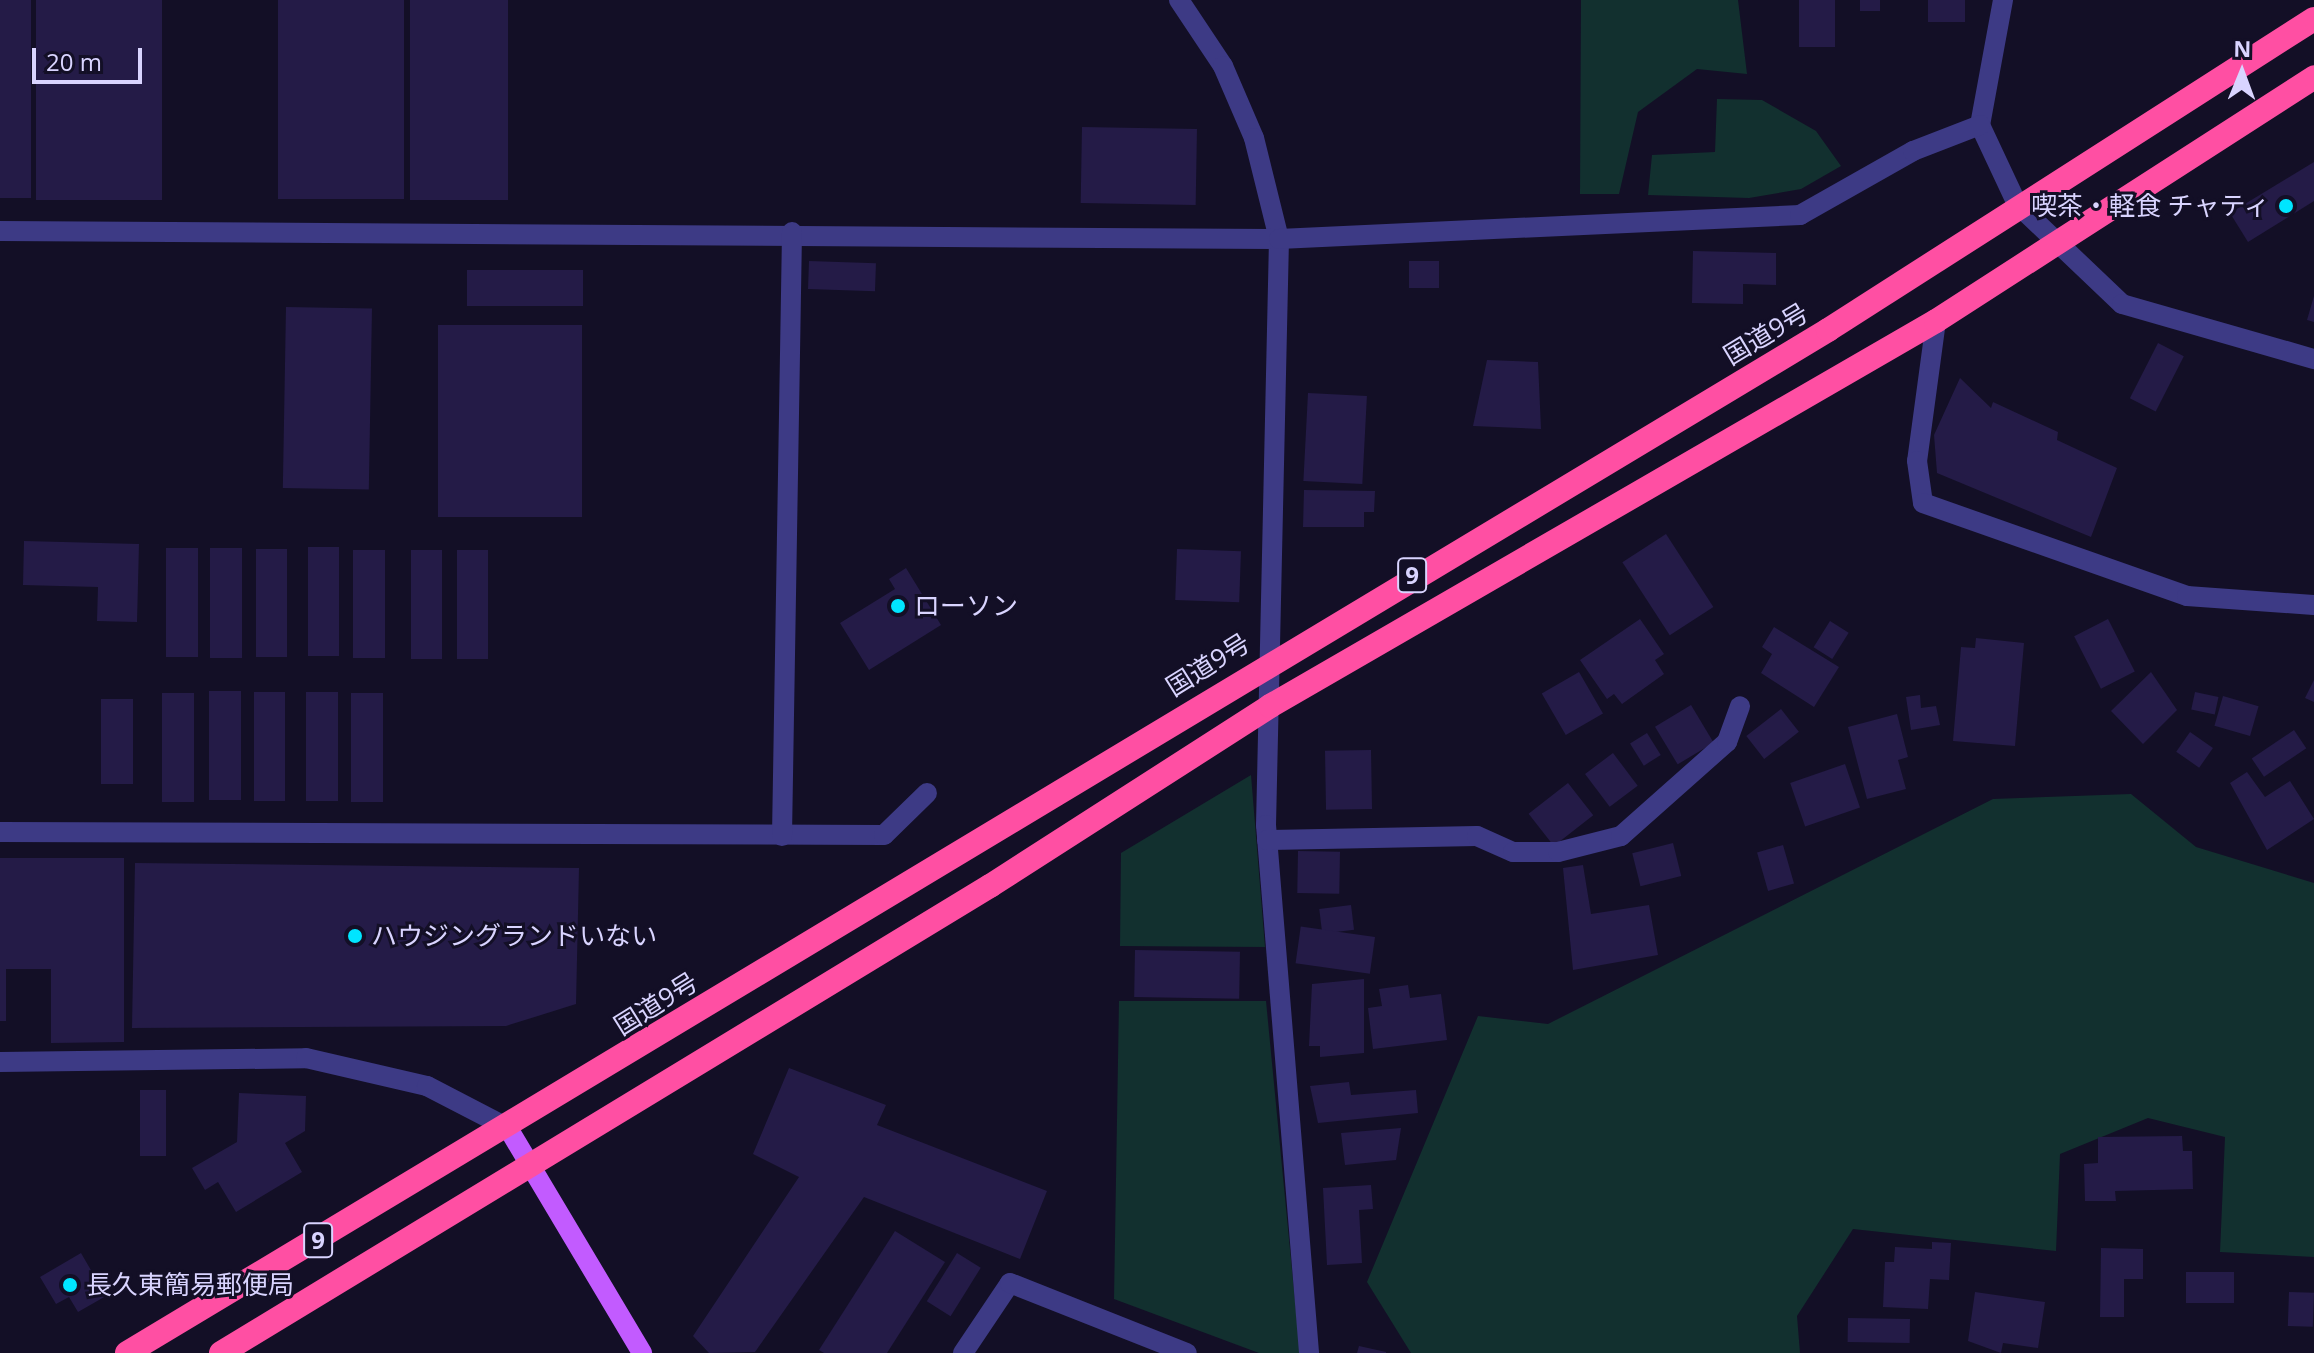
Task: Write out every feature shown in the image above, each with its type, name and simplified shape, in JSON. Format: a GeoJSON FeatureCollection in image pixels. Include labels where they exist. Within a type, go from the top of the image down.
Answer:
{"type":"FeatureCollection","features":[{"type":"Feature","properties":{"kind":"highway","name":"国道9号"},"geometry":{"type":"LineString","coordinates":[[127,1353],[508,1128],[1272,659],[1828,330],[2017,204],[2314,19]]}},
{"type":"Feature","properties":{"kind":"highway","name":"9"},"geometry":{"type":"LineString","coordinates":[[221,1353],[990,886],[1270,706],[1936,321],[2054,239],[2314,77]]}},
{"type":"Feature","properties":{"kind":"main road"},"geometry":{"type":"LineString","coordinates":[[508,1128],[642,1353]]}},
{"type":"Feature","properties":{"kind":"street"},"geometry":{"type":"LineString","coordinates":[[1179,0],[1223,66],[1254,138],[1279,239],[1267,840],[1309,1353]]}},
{"type":"Feature","properties":{"kind":"street"},"geometry":{"type":"LineString","coordinates":[[2003,0],[1980,125],[2017,204],[2122,304],[2314,359]]}},
{"type":"Feature","properties":{"kind":"street"},"geometry":{"type":"LineString","coordinates":[[0,231],[792,232],[1279,239],[1800,215],[1913,151],[1980,125]]}},
{"type":"Feature","properties":{"kind":"street"},"geometry":{"type":"LineString","coordinates":[[782,836],[792,232]]}},
{"type":"Feature","properties":{"kind":"street"},"geometry":{"type":"LineString","coordinates":[[1936,321],[1917,461],[1923,503],[2187,596],[2314,605]]}},
{"type":"Feature","properties":{"kind":"street"},"geometry":{"type":"LineString","coordinates":[[1267,840],[1477,836],[1513,852],[1558,852],[1621,836],[1727,742],[1740,706]]}},
{"type":"Feature","properties":{"kind":"street"},"geometry":{"type":"LineString","coordinates":[[0,832],[884,835],[927,793]]}},
{"type":"Feature","properties":{"kind":"street"},"geometry":{"type":"LineString","coordinates":[[0,1062],[306,1058],[427,1086],[508,1128]]}},
{"type":"Feature","properties":{"kind":"street"},"geometry":{"type":"LineString","coordinates":[[963,1353],[1010,1283],[1187,1353]]}},
{"type":"Feature","properties":{"kind":"green space"},"geometry":{"type":"Polygon","coordinates":[[[1581,0],[1738,0],[1747,74],[1697,69],[1638,112],[1619,194],[1580,194],[1581,0]]]}},
{"type":"Feature","properties":{"kind":"green space"},"geometry":{"type":"Polygon","coordinates":[[[1717,99],[1762,100],[1816,131],[1841,166],[1801,189],[1749,198],[1648,195],[1652,155],[1715,152],[1717,99]]]}},
{"type":"Feature","properties":{"kind":"green space"},"geometry":{"type":"Polygon","coordinates":[[[1251,775],[1265,947],[1120,946],[1121,853],[1251,775]]]}},
{"type":"Feature","properties":{"kind":"green space"},"geometry":{"type":"Polygon","coordinates":[[[2131,794],[2196,847],[2314,883],[2314,1257],[2220,1252],[2225,1137],[2148,1118],[2060,1154],[2056,1251],[1853,1229],[1797,1316],[1800,1353],[1411,1353],[1367,1282],[1478,1016],[1548,1024],[1993,799],[2131,794]]]}},
{"type":"Feature","properties":{"kind":"green space"},"geometry":{"type":"Polygon","coordinates":[[[1119,1001],[1266,1001],[1300,1353],[1259,1353],[1114,1299],[1119,1001]]]}},
{"type":"Feature","properties":{"kind":"building"},"geometry":{"type":"Polygon","coordinates":[[[0,0],[31,0],[31,198],[0,198],[0,0]]]}},
{"type":"Feature","properties":{"kind":"building"},"geometry":{"type":"Polygon","coordinates":[[[36,0],[162,0],[162,200],[36,200],[36,0]]]}},
{"type":"Feature","properties":{"kind":"building"},"geometry":{"type":"Polygon","coordinates":[[[278,0],[404,0],[404,199],[278,199],[278,0]]]}},
{"type":"Feature","properties":{"kind":"building"},"geometry":{"type":"Polygon","coordinates":[[[410,0],[508,0],[508,200],[410,200],[410,0]]]}},
{"type":"Feature","properties":{"kind":"building"},"geometry":{"type":"Polygon","coordinates":[[[1799,0],[1835,0],[1835,47],[1799,47],[1799,0]]]}},
{"type":"Feature","properties":{"kind":"building"},"geometry":{"type":"Polygon","coordinates":[[[1860,0],[1880,0],[1880,11],[1860,11],[1860,0]]]}},
{"type":"Feature","properties":{"kind":"building"},"geometry":{"type":"Polygon","coordinates":[[[1928,0],[1965,0],[1965,22],[1928,22],[1928,0]]]}},
{"type":"Feature","properties":{"kind":"building"},"geometry":{"type":"Polygon","coordinates":[[[1082,127],[1197,129],[1196,205],[1081,203],[1082,127]]]}},
{"type":"Feature","properties":{"kind":"building"},"geometry":{"type":"Polygon","coordinates":[[[2314,162],[2314,201],[2248,242],[2230,213],[2314,162]]]}},
{"type":"Feature","properties":{"kind":"building"},"geometry":{"type":"Polygon","coordinates":[[[1693,251],[1776,253],[1776,285],[1743,284],[1743,304],[1692,303],[1693,251]]]}},
{"type":"Feature","properties":{"kind":"building"},"geometry":{"type":"Polygon","coordinates":[[[809,261],[876,263],[875,291],[808,289],[809,261]]]}},
{"type":"Feature","properties":{"kind":"building"},"geometry":{"type":"Polygon","coordinates":[[[1409,261],[1439,261],[1439,288],[1409,288],[1409,261]]]}},
{"type":"Feature","properties":{"kind":"building"},"geometry":{"type":"Polygon","coordinates":[[[467,270],[583,270],[583,306],[467,306],[467,270]]]}},
{"type":"Feature","properties":{"kind":"building"},"geometry":{"type":"Polygon","coordinates":[[[2314,296],[2314,322],[2307,320],[2314,296]]]}},
{"type":"Feature","properties":{"kind":"building"},"geometry":{"type":"Polygon","coordinates":[[[286,307],[372,309],[369,489],[283,488],[286,307]]]}},
{"type":"Feature","properties":{"kind":"building"},"geometry":{"type":"Polygon","coordinates":[[[438,325],[582,325],[582,517],[438,517],[438,325]]]}},
{"type":"Feature","properties":{"kind":"building"},"geometry":{"type":"Polygon","coordinates":[[[2158,343],[2184,356],[2156,411],[2130,398],[2158,343]]]}},
{"type":"Feature","properties":{"kind":"building"},"geometry":{"type":"Polygon","coordinates":[[[1487,360],[1538,362],[1541,429],[1473,426],[1487,360]]]}},
{"type":"Feature","properties":{"kind":"building"},"geometry":{"type":"Polygon","coordinates":[[[1960,378],[1991,408],[1993,402],[2058,432],[2057,440],[2117,468],[2091,537],[1937,473],[1934,435],[1960,378]]]}},
{"type":"Feature","properties":{"kind":"building"},"geometry":{"type":"Polygon","coordinates":[[[1308,393],[1367,396],[1362,484],[1303,481],[1308,393]]]}},
{"type":"Feature","properties":{"kind":"building"},"geometry":{"type":"Polygon","coordinates":[[[1304,490],[1375,491],[1374,512],[1364,512],[1364,527],[1303,527],[1304,490]]]}},
{"type":"Feature","properties":{"kind":"building"},"geometry":{"type":"Polygon","coordinates":[[[1666,534],[1713,607],[1670,635],[1622,562],[1666,534]]]}},
{"type":"Feature","properties":{"kind":"building"},"geometry":{"type":"Polygon","coordinates":[[[24,541],[139,544],[137,622],[97,621],[98,587],[23,585],[24,541]]]}},
{"type":"Feature","properties":{"kind":"building"},"geometry":{"type":"Polygon","coordinates":[[[308,547],[339,547],[339,656],[308,656],[308,547]]]}},
{"type":"Feature","properties":{"kind":"building"},"geometry":{"type":"Polygon","coordinates":[[[166,548],[198,548],[198,657],[166,657],[166,548]]]}},
{"type":"Feature","properties":{"kind":"building"},"geometry":{"type":"Polygon","coordinates":[[[210,548],[242,548],[242,658],[210,658],[210,548]]]}},
{"type":"Feature","properties":{"kind":"building"},"geometry":{"type":"Polygon","coordinates":[[[256,549],[287,549],[287,657],[256,657],[256,549]]]}},
{"type":"Feature","properties":{"kind":"building"},"geometry":{"type":"Polygon","coordinates":[[[1177,549],[1241,551],[1239,602],[1175,600],[1177,549]]]}},
{"type":"Feature","properties":{"kind":"building"},"geometry":{"type":"Polygon","coordinates":[[[353,550],[385,550],[385,658],[353,658],[353,550]]]}},
{"type":"Feature","properties":{"kind":"building"},"geometry":{"type":"Polygon","coordinates":[[[411,550],[442,550],[442,659],[411,659],[411,550]]]}},
{"type":"Feature","properties":{"kind":"building"},"geometry":{"type":"Polygon","coordinates":[[[457,550],[488,550],[488,659],[457,659],[457,550]]]}},
{"type":"Feature","properties":{"kind":"building","name":"ローソン"},"geometry":{"type":"Polygon","coordinates":[[[906,568],[941,625],[869,670],[840,623],[895,589],[889,579],[906,568]]]}},
{"type":"Feature","properties":{"kind":"building"},"geometry":{"type":"Polygon","coordinates":[[[1640,619],[1664,654],[1655,660],[1664,674],[1622,704],[1614,694],[1607,699],[1580,660],[1640,619]]]}},
{"type":"Feature","properties":{"kind":"building"},"geometry":{"type":"Polygon","coordinates":[[[2108,619],[2135,672],[2101,689],[2074,636],[2108,619]]]}},
{"type":"Feature","properties":{"kind":"building"},"geometry":{"type":"Polygon","coordinates":[[[1830,621],[1849,633],[1832,659],[1814,647],[1830,621]]]}},
{"type":"Feature","properties":{"kind":"building"},"geometry":{"type":"Polygon","coordinates":[[[1774,627],[1839,667],[1814,707],[1761,673],[1772,654],[1762,647],[1774,627]]]}},
{"type":"Feature","properties":{"kind":"building"},"geometry":{"type":"Polygon","coordinates":[[[1976,638],[2024,643],[2015,746],[1953,741],[1961,647],[1975,648],[1976,638]]]}},
{"type":"Feature","properties":{"kind":"building"},"geometry":{"type":"Polygon","coordinates":[[[1579,672],[1603,714],[1566,735],[1542,694],[1579,672]]]}},
{"type":"Feature","properties":{"kind":"building"},"geometry":{"type":"Polygon","coordinates":[[[2151,672],[2177,710],[2143,744],[2111,711],[2151,672]]]}},
{"type":"Feature","properties":{"kind":"building"},"geometry":{"type":"Polygon","coordinates":[[[2314,680],[2314,702],[2305,698],[2314,680]]]}},
{"type":"Feature","properties":{"kind":"building"},"geometry":{"type":"Polygon","coordinates":[[[209,691],[241,691],[241,800],[209,800],[209,691]]]}},
{"type":"Feature","properties":{"kind":"building"},"geometry":{"type":"Polygon","coordinates":[[[254,692],[285,692],[285,801],[254,801],[254,692]]]}},
{"type":"Feature","properties":{"kind":"building"},"geometry":{"type":"Polygon","coordinates":[[[306,692],[338,692],[338,801],[306,801],[306,692]]]}},
{"type":"Feature","properties":{"kind":"building"},"geometry":{"type":"Polygon","coordinates":[[[2195,692],[2218,697],[2215,715],[2191,710],[2195,692]]]}},
{"type":"Feature","properties":{"kind":"building"},"geometry":{"type":"Polygon","coordinates":[[[162,693],[194,693],[194,802],[162,802],[162,693]]]}},
{"type":"Feature","properties":{"kind":"building"},"geometry":{"type":"Polygon","coordinates":[[[351,693],[383,693],[383,802],[351,802],[351,693]]]}},
{"type":"Feature","properties":{"kind":"building"},"geometry":{"type":"Polygon","coordinates":[[[1920,695],[1921,708],[1936,706],[1940,725],[1911,730],[1906,697],[1920,695]]]}},
{"type":"Feature","properties":{"kind":"building"},"geometry":{"type":"Polygon","coordinates":[[[2223,696],[2259,706],[2250,736],[2214,726],[2223,696]]]}},
{"type":"Feature","properties":{"kind":"building"},"geometry":{"type":"Polygon","coordinates":[[[101,699],[133,699],[133,784],[101,784],[101,699]]]}},
{"type":"Feature","properties":{"kind":"building"},"geometry":{"type":"Polygon","coordinates":[[[1691,705],[1714,743],[1678,764],[1655,727],[1691,705]]]}},
{"type":"Feature","properties":{"kind":"building"},"geometry":{"type":"Polygon","coordinates":[[[1781,709],[1799,732],[1764,759],[1746,736],[1781,709]]]}},
{"type":"Feature","properties":{"kind":"building"},"geometry":{"type":"Polygon","coordinates":[[[1897,714],[1908,757],[1898,760],[1906,789],[1867,799],[1848,727],[1897,714]]]}},
{"type":"Feature","properties":{"kind":"building"},"geometry":{"type":"Polygon","coordinates":[[[2294,730],[2306,748],[2264,777],[2252,759],[2294,730]]]}},
{"type":"Feature","properties":{"kind":"building"},"geometry":{"type":"Polygon","coordinates":[[[2190,732],[2213,748],[2199,768],[2176,752],[2190,732]]]}},
{"type":"Feature","properties":{"kind":"building"},"geometry":{"type":"Polygon","coordinates":[[[1647,733],[1661,755],[1644,766],[1630,744],[1647,733]]]}},
{"type":"Feature","properties":{"kind":"building"},"geometry":{"type":"Polygon","coordinates":[[[1371,750],[1372,809],[1326,810],[1325,751],[1371,750]]]}},
{"type":"Feature","properties":{"kind":"building"},"geometry":{"type":"Polygon","coordinates":[[[1613,753],[1638,786],[1610,807],[1585,774],[1613,753]]]}},
{"type":"Feature","properties":{"kind":"building"},"geometry":{"type":"Polygon","coordinates":[[[1845,764],[1860,807],[1805,826],[1790,783],[1845,764]]]}},
{"type":"Feature","properties":{"kind":"building"},"geometry":{"type":"Polygon","coordinates":[[[2247,772],[2265,797],[2290,781],[2314,819],[2267,850],[2230,783],[2247,772]]]}},
{"type":"Feature","properties":{"kind":"building"},"geometry":{"type":"Polygon","coordinates":[[[1568,783],[1593,815],[1554,846],[1529,814],[1568,783]]]}},
{"type":"Feature","properties":{"kind":"building"},"geometry":{"type":"Polygon","coordinates":[[[1673,843],[1681,876],[1640,886],[1632,853],[1673,843]]]}},
{"type":"Feature","properties":{"kind":"building"},"geometry":{"type":"Polygon","coordinates":[[[1783,845],[1794,883],[1768,891],[1757,852],[1783,845]]]}},
{"type":"Feature","properties":{"kind":"building"},"geometry":{"type":"Polygon","coordinates":[[[1298,851],[1340,852],[1339,894],[1297,893],[1298,851]]]}},
{"type":"Feature","properties":{"kind":"building"},"geometry":{"type":"Polygon","coordinates":[[[0,858],[124,858],[124,1042],[51,1043],[51,969],[6,969],[6,1021],[0,1021],[0,858]]]}},
{"type":"Feature","properties":{"kind":"building","name":"ハウジングランドいない"},"geometry":{"type":"Polygon","coordinates":[[[135,863],[579,868],[576,1004],[506,1026],[132,1028],[135,863]]]}},
{"type":"Feature","properties":{"kind":"building"},"geometry":{"type":"Polygon","coordinates":[[[1583,865],[1591,914],[1649,905],[1658,955],[1573,970],[1563,868],[1583,865]]]}},
{"type":"Feature","properties":{"kind":"building"},"geometry":{"type":"Polygon","coordinates":[[[1351,905],[1354,930],[1322,934],[1319,909],[1351,905]]]}},
{"type":"Feature","properties":{"kind":"building"},"geometry":{"type":"Polygon","coordinates":[[[1301,927],[1375,937],[1370,974],[1296,963],[1301,927]]]}},
{"type":"Feature","properties":{"kind":"building"},"geometry":{"type":"Polygon","coordinates":[[[1135,950],[1240,952],[1239,999],[1134,997],[1135,950]]]}},
{"type":"Feature","properties":{"kind":"building"},"geometry":{"type":"Polygon","coordinates":[[[1364,979],[1364,1053],[1320,1057],[1320,1046],[1309,1046],[1312,984],[1364,979]]]}},
{"type":"Feature","properties":{"kind":"building"},"geometry":{"type":"Polygon","coordinates":[[[1408,985],[1410,998],[1441,994],[1447,1040],[1373,1049],[1368,1008],[1382,1006],[1379,989],[1408,985]]]}},
{"type":"Feature","properties":{"kind":"building"},"geometry":{"type":"Polygon","coordinates":[[[789,1068],[886,1105],[877,1125],[1047,1191],[1020,1259],[864,1197],[755,1352],[709,1353],[693,1336],[799,1177],[753,1154],[789,1068]]]}},
{"type":"Feature","properties":{"kind":"building"},"geometry":{"type":"Polygon","coordinates":[[[1349,1082],[1351,1095],[1416,1090],[1418,1113],[1318,1123],[1310,1086],[1349,1082]]]}},
{"type":"Feature","properties":{"kind":"building"},"geometry":{"type":"Polygon","coordinates":[[[140,1090],[166,1090],[166,1156],[140,1156],[140,1090]]]}},
{"type":"Feature","properties":{"kind":"building"},"geometry":{"type":"Polygon","coordinates":[[[239,1093],[306,1096],[305,1131],[285,1143],[302,1172],[236,1212],[218,1182],[205,1190],[192,1168],[237,1142],[239,1093]]]}},
{"type":"Feature","properties":{"kind":"building"},"geometry":{"type":"Polygon","coordinates":[[[1401,1128],[1396,1160],[1345,1165],[1341,1133],[1401,1128]]]}},
{"type":"Feature","properties":{"kind":"building"},"geometry":{"type":"Polygon","coordinates":[[[2182,1136],[2183,1151],[2192,1151],[2193,1189],[2115,1191],[2116,1201],[2085,1201],[2084,1164],[2098,1163],[2098,1137],[2182,1136]]]}},
{"type":"Feature","properties":{"kind":"building"},"geometry":{"type":"Polygon","coordinates":[[[1371,1185],[1373,1209],[1359,1210],[1362,1263],[1327,1265],[1323,1188],[1371,1185]]]}},
{"type":"Feature","properties":{"kind":"building"},"geometry":{"type":"Polygon","coordinates":[[[895,1231],[945,1262],[887,1353],[824,1353],[819,1350],[895,1231]]]}},
{"type":"Feature","properties":{"kind":"building"},"geometry":{"type":"Polygon","coordinates":[[[1932,1242],[1951,1243],[1949,1280],[1930,1279],[1928,1309],[1883,1307],[1885,1262],[1894,1262],[1895,1247],[1932,1249],[1932,1242]]]}},
{"type":"Feature","properties":{"kind":"building"},"geometry":{"type":"Polygon","coordinates":[[[2101,1248],[2143,1249],[2143,1279],[2124,1279],[2124,1317],[2100,1317],[2101,1248]]]}},
{"type":"Feature","properties":{"kind":"building"},"geometry":{"type":"Polygon","coordinates":[[[81,1253],[106,1296],[78,1312],[69,1297],[56,1304],[40,1277],[81,1253]]]}},
{"type":"Feature","properties":{"kind":"building"},"geometry":{"type":"Polygon","coordinates":[[[957,1253],[981,1268],[951,1316],[927,1301],[957,1253]]]}},
{"type":"Feature","properties":{"kind":"building"},"geometry":{"type":"Polygon","coordinates":[[[2186,1272],[2234,1272],[2234,1303],[2186,1303],[2186,1272]]]}},
{"type":"Feature","properties":{"kind":"building"},"geometry":{"type":"Polygon","coordinates":[[[1975,1292],[2045,1302],[2038,1348],[2003,1343],[2001,1353],[1968,1341],[1975,1292]]]}},
{"type":"Feature","properties":{"kind":"building"},"geometry":{"type":"Polygon","coordinates":[[[2289,1292],[2314,1293],[2313,1327],[2288,1326],[2289,1292]]]}},
{"type":"Feature","properties":{"kind":"building"},"geometry":{"type":"Polygon","coordinates":[[[1848,1318],[1910,1319],[1910,1343],[1848,1342],[1848,1318]]]}},
{"type":"Feature","properties":{"kind":"building"},"geometry":{"type":"Polygon","coordinates":[[[1359,1346],[1386,1352],[1386,1353],[1357,1353],[1359,1346]]]}},
{"type":"Feature","properties":{"kind":"place","name":"喫茶・軽食 チャティ"},"geometry":{"type":"Point","coordinates":[2286,206]}},
{"type":"Feature","properties":{"kind":"place","name":"ローソン"},"geometry":{"type":"Point","coordinates":[898,606]}},
{"type":"Feature","properties":{"kind":"place","name":"ハウジングランドいない"},"geometry":{"type":"Point","coordinates":[355,936]}},
{"type":"Feature","properties":{"kind":"place","name":"長久東簡易郵便局"},"geometry":{"type":"Point","coordinates":[70,1285]}}]}
